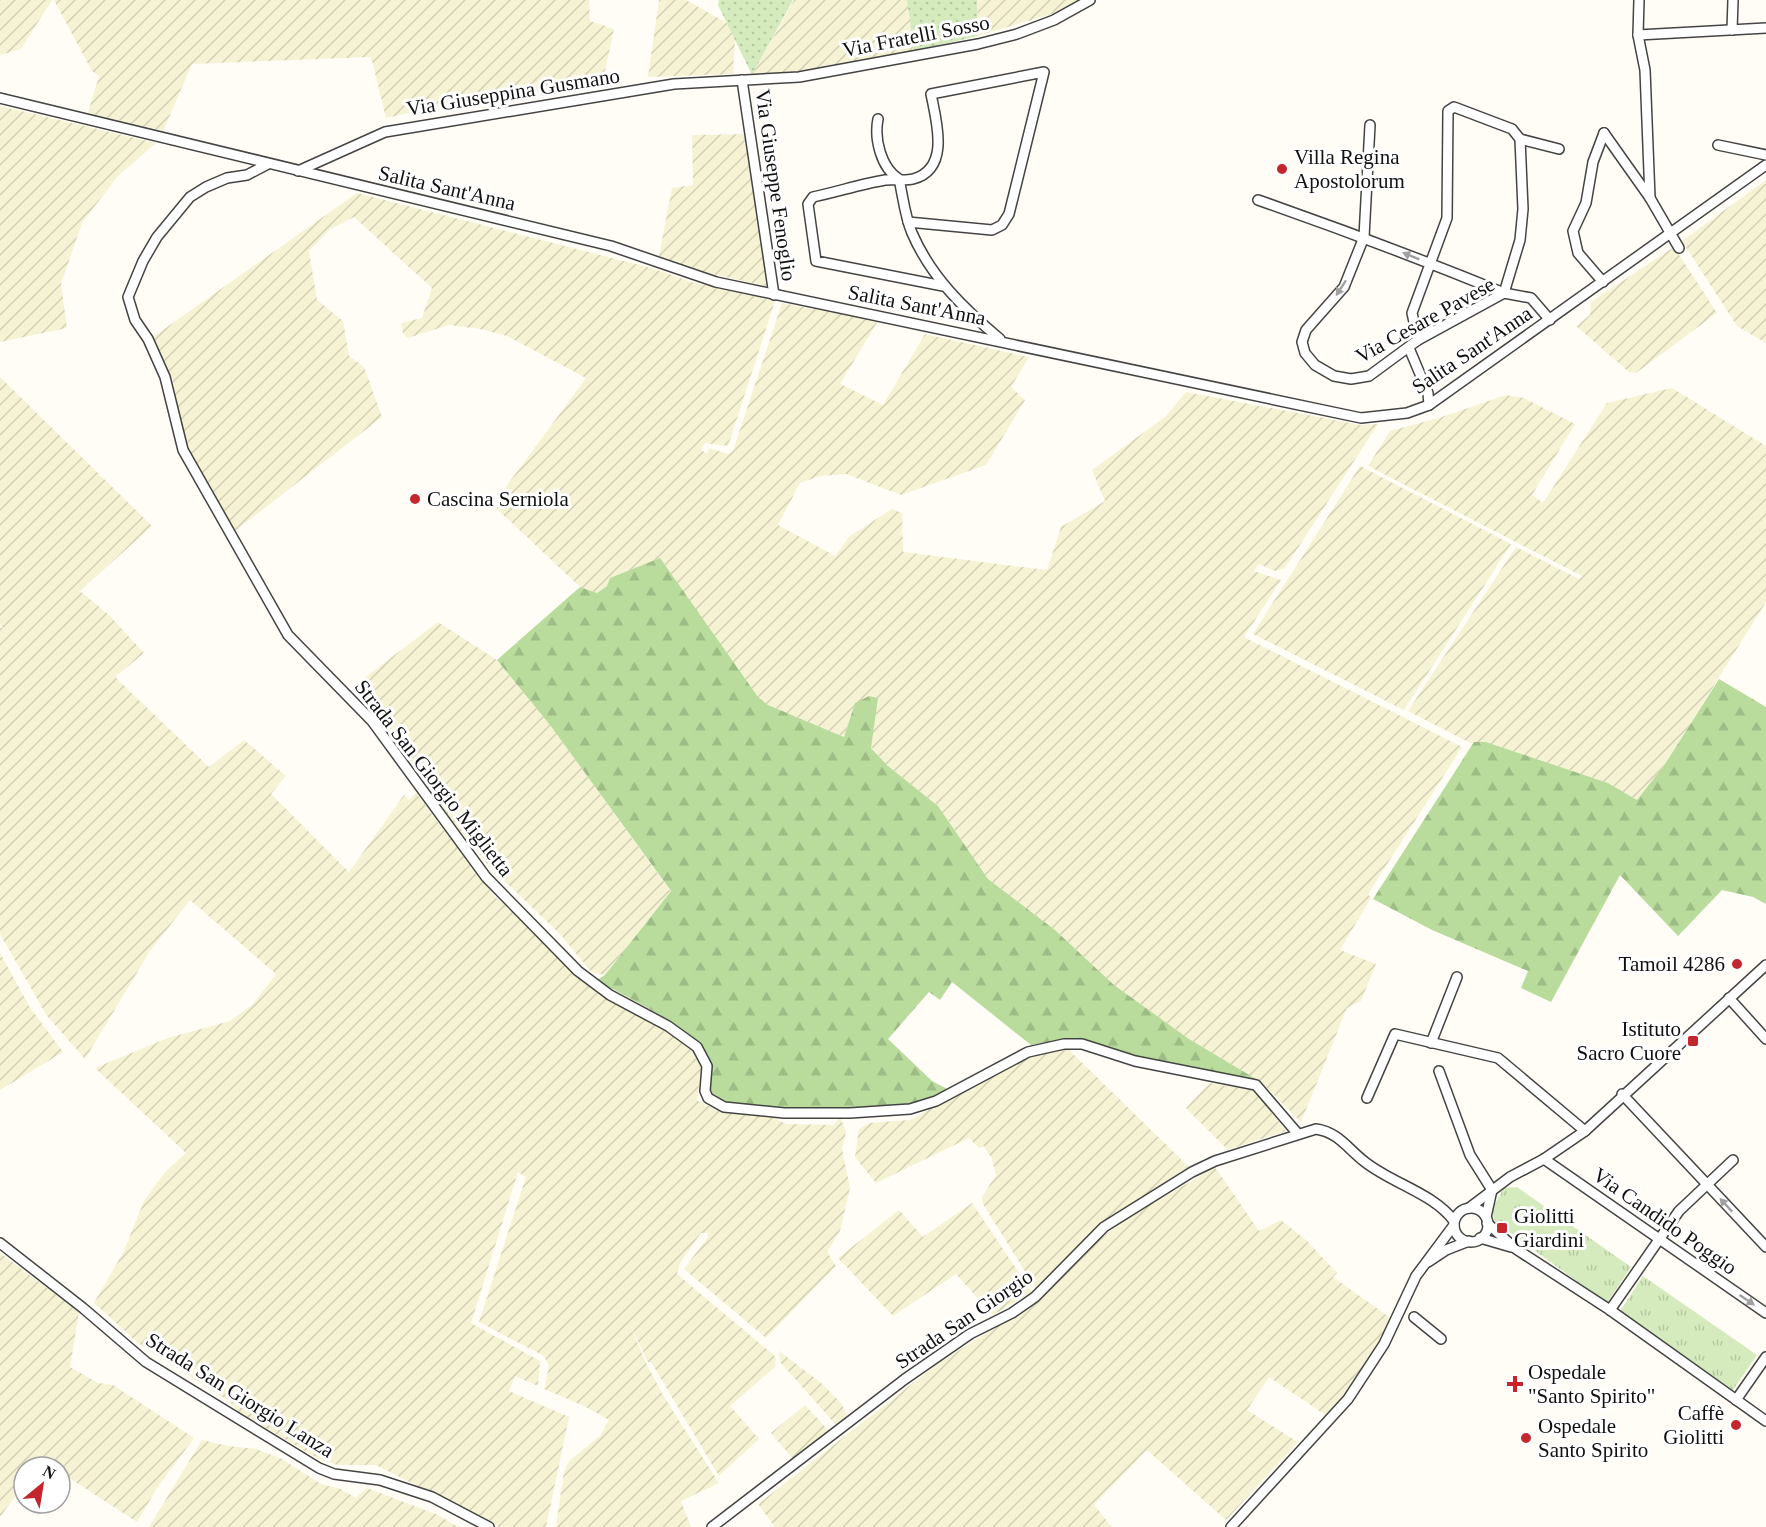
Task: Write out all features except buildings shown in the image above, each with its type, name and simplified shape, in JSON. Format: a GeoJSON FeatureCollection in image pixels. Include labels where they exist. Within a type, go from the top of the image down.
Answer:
{"type":"FeatureCollection","features":[{"type":"Feature","properties":{"kind":"street","name":"Via Fratelli Sosso"},"geometry":{"type":"LineString","coordinates":[[742,80],[799,77],[978,44],[1045,23],[1090,0]]}},
{"type":"Feature","properties":{"kind":"street"},"geometry":{"type":"LineString","coordinates":[[1639,0],[1638,35],[1645,70],[1650,198]]}},
{"type":"Feature","properties":{"kind":"street"},"geometry":{"type":"LineString","coordinates":[[1732,30],[1733,0]]}},
{"type":"Feature","properties":{"kind":"street"},"geometry":{"type":"LineString","coordinates":[[1638,35],[1766,28]]}},
{"type":"Feature","properties":{"kind":"street"},"geometry":{"type":"LineString","coordinates":[[908,222],[992,230],[1002,225],[1009,214],[1044,72],[931,94],[939,144],[936,157],[923,175],[912,180],[899,179],[813,197],[808,204],[816,261],[943,286]]}},
{"type":"Feature","properties":{"kind":"street","name":"Via Giuseppina Gusmano"},"geometry":{"type":"LineString","coordinates":[[298,171],[385,132],[674,84],[742,80]]}},
{"type":"Feature","properties":{"kind":"street","name":"Via Giuseppe Fenoglio"},"geometry":{"type":"LineString","coordinates":[[742,80],[774,295]]}},
{"type":"Feature","properties":{"kind":"street","name":"Salita Sant'Anna"},"geometry":{"type":"LineString","coordinates":[[0,98],[611,246],[695,276],[774,295],[1002,340],[1361,418],[1407,413],[1429,405],[1766,165]]}},
{"type":"Feature","properties":{"kind":"street"},"geometry":{"type":"LineString","coordinates":[[1418,340],[1412,313],[1432,264],[1447,218],[1449,111],[1454,107],[1512,129],[1521,139],[1559,149]]}},
{"type":"Feature","properties":{"kind":"street"},"geometry":{"type":"LineString","coordinates":[[878,119],[876,130],[885,164],[890,173],[899,179],[908,222],[924,258],[943,286],[1002,340]]}},
{"type":"Feature","properties":{"kind":"street"},"geometry":{"type":"LineString","coordinates":[[1364,237],[1370,125]]}},
{"type":"Feature","properties":{"kind":"street"},"geometry":{"type":"LineString","coordinates":[[1603,282],[1578,253],[1573,231],[1586,203],[1593,162],[1604,133],[1650,198],[1679,248]]}},
{"type":"Feature","properties":{"kind":"street"},"geometry":{"type":"LineString","coordinates":[[1258,200],[1364,237],[1504,293],[1520,240],[1523,209],[1521,139]]}},
{"type":"Feature","properties":{"kind":"street"},"geometry":{"type":"LineString","coordinates":[[1718,145],[1766,155]]}},
{"type":"Feature","properties":{"kind":"street","name":"Strada San Giorgio Miglietta"},"geometry":{"type":"LineString","coordinates":[[268,164],[247,175],[227,178],[206,187],[190,198],[157,237],[143,261],[128,297],[135,320],[148,339],[165,377],[183,450],[288,635],[372,721],[486,877],[578,971],[610,995],[668,1026],[697,1047],[706,1066],[705,1091],[708,1098],[724,1107],[784,1113],[850,1113],[910,1109],[936,1101],[1028,1052],[1064,1044],[1082,1044],[1135,1061],[1256,1085],[1298,1134]]}},
{"type":"Feature","properties":{"kind":"street","name":"Via Cesare Pavese"},"geometry":{"type":"LineString","coordinates":[[1364,237],[1344,287],[1306,330],[1302,342],[1305,353],[1315,365],[1334,376],[1351,379],[1369,376],[1418,340],[1504,293],[1531,298],[1550,320]]}},
{"type":"Feature","properties":{"kind":"street"},"geometry":{"type":"LineString","coordinates":[[1409,348],[1428,393],[1429,405]]}},
{"type":"Feature","properties":{"kind":"street"},"geometry":{"type":"LineString","coordinates":[[1234,1526],[1325,1427],[1359,1384],[1384,1344],[1423,1265],[1467,1208],[1585,1131],[1622,1094],[1764,969]]}},
{"type":"Feature","properties":{"kind":"street"},"geometry":{"type":"LineString","coordinates":[[1431,1043],[1458,977]]}},
{"type":"Feature","properties":{"kind":"street"},"geometry":{"type":"LineString","coordinates":[[1729,998],[1766,1039]]}},
{"type":"Feature","properties":{"kind":"street"},"geometry":{"type":"LineString","coordinates":[[1367,1098],[1395,1034],[1498,1058],[1585,1131]]}},
{"type":"Feature","properties":{"kind":"street"},"geometry":{"type":"LineString","coordinates":[[1423,1265],[1446,1250],[1480,1238],[1485,1234],[1492,1190],[1470,1155],[1440,1071]]}},
{"type":"Feature","properties":{"kind":"street"},"geometry":{"type":"LineString","coordinates":[[1622,1094],[1766,1247]]}},
{"type":"Feature","properties":{"kind":"street","name":"Strada San Giorgio"},"geometry":{"type":"LineString","coordinates":[[712,1527],[914,1373],[970,1334],[1012,1313],[1035,1297],[1104,1227],[1207,1165],[1316,1129],[1334,1133],[1366,1163],[1431,1200],[1454,1223]]}},
{"type":"Feature","properties":{"kind":"street","name":"Via Candido Poggio"},"geometry":{"type":"LineString","coordinates":[[1544,1159],[1766,1313]]}},
{"type":"Feature","properties":{"kind":"street"},"geometry":{"type":"LineString","coordinates":[[1610,1310],[1679,1211],[1733,1160]]}},
{"type":"Feature","properties":{"kind":"street","name":"Strada San Giorgio"},"geometry":{"type":"LineString","coordinates":[[1431,1200],[1467,1208]]}},
{"type":"Feature","properties":{"kind":"street"},"geometry":{"type":"LineString","coordinates":[[1467,1208],[1481,1212],[1516,1249],[1610,1310],[1766,1421]]}},
{"type":"Feature","properties":{"kind":"street"},"geometry":{"type":"LineString","coordinates":[[1454,1223],[1458,1235],[1469,1241]]}},
{"type":"Feature","properties":{"kind":"street"},"geometry":{"type":"LineString","coordinates":[[1480,1238],[1516,1249]]}},
{"type":"Feature","properties":{"kind":"street","name":"Strada San Giorgio Lanza"},"geometry":{"type":"LineString","coordinates":[[0,1243],[83,1308],[146,1362],[319,1468],[334,1474],[380,1480],[432,1497],[489,1527]]}},
{"type":"Feature","properties":{"kind":"street"},"geometry":{"type":"LineString","coordinates":[[1414,1317],[1441,1339]]}},
{"type":"Feature","properties":{"kind":"street"},"geometry":{"type":"LineString","coordinates":[[1736,1400],[1766,1357]]}},
{"type":"Feature","properties":{"kind":"shaded area"},"geometry":{"type":"Polygon","coordinates":[[[0,0],[52,0],[21,49],[0,55],[0,0]]]}},
{"type":"Feature","properties":{"kind":"shaded area"},"geometry":{"type":"Polygon","coordinates":[[[54,0],[589,0],[590,21],[614,29],[603,81],[444,105],[386,118],[371,57],[192,64],[163,131],[88,113],[99,76],[92,71],[54,0]]]}},
{"type":"Feature","properties":{"kind":"shaded area"},"geometry":{"type":"Polygon","coordinates":[[[659,0],[686,0],[732,26],[735,39],[733,74],[648,77],[659,0]]]}},
{"type":"Feature","properties":{"kind":"shaded area"},"geometry":{"type":"Polygon","coordinates":[[[794,0],[907,0],[914,51],[798,73],[752,75],[794,0]]]}},
{"type":"Feature","properties":{"kind":"shaded area"},"geometry":{"type":"Polygon","coordinates":[[[977,0],[1080,0],[1058,12],[978,36],[977,0]]]}},
{"type":"Feature","properties":{"kind":"shaded area"},"geometry":{"type":"Polygon","coordinates":[[[0,106],[156,143],[118,176],[82,223],[61,284],[67,328],[0,342],[0,106]]]}},
{"type":"Feature","properties":{"kind":"shaded area"},"geometry":{"type":"Polygon","coordinates":[[[744,134],[761,231],[766,286],[698,271],[659,256],[672,188],[693,185],[692,135],[744,134]]]}},
{"type":"Feature","properties":{"kind":"shaded area"},"geometry":{"type":"Polygon","coordinates":[[[1766,180],[1766,343],[1737,326],[1682,241],[1766,180]]]}},
{"type":"Feature","properties":{"kind":"shaded area"},"geometry":{"type":"Polygon","coordinates":[[[357,193],[655,269],[691,282],[775,301],[728,446],[705,443],[701,450],[707,454],[709,448],[728,454],[733,451],[782,303],[878,321],[840,384],[883,405],[925,334],[1029,357],[1011,387],[1025,400],[986,465],[901,495],[846,474],[820,476],[800,483],[778,525],[835,556],[850,536],[892,509],[902,513],[903,552],[1047,570],[1061,527],[1105,501],[1092,470],[1165,417],[1186,392],[1361,425],[1378,424],[1285,568],[1275,571],[1259,564],[1254,571],[1281,580],[1244,637],[1462,747],[1368,894],[1371,898],[1340,950],[1376,964],[1361,1001],[1347,1008],[1301,1122],[1261,1082],[1189,1039],[1114,985],[1055,930],[988,879],[938,806],[888,766],[871,747],[855,703],[844,737],[768,705],[607,586],[597,593],[580,587],[497,509],[497,499],[586,378],[507,336],[480,329],[449,325],[408,338],[403,334],[401,323],[422,318],[432,288],[354,217],[329,230],[309,251],[317,300],[343,321],[349,356],[364,367],[382,417],[235,531],[189,451],[177,410],[174,385],[153,337],[357,193]]]}},
{"type":"Feature","properties":{"kind":"shaded area"},"geometry":{"type":"Polygon","coordinates":[[[1674,247],[1717,313],[1636,373],[1629,372],[1576,326],[1590,315],[1591,302],[1674,247]]]}},
{"type":"Feature","properties":{"kind":"shaded area"},"geometry":{"type":"Polygon","coordinates":[[[0,377],[152,526],[80,591],[109,615],[144,653],[115,677],[209,767],[244,740],[286,776],[271,794],[349,872],[404,795],[409,800],[416,793],[494,896],[531,925],[590,987],[607,999],[665,1029],[695,1050],[702,1065],[697,1100],[708,1106],[772,1117],[786,1124],[834,1125],[840,1117],[846,1132],[842,1149],[850,1188],[840,1231],[827,1252],[836,1266],[766,1338],[684,1269],[708,1237],[707,1233],[701,1233],[680,1263],[677,1274],[776,1357],[775,1367],[730,1406],[759,1439],[719,1476],[651,1362],[648,1362],[630,1325],[664,1397],[719,1483],[681,1501],[691,1527],[556,1527],[564,1471],[569,1461],[600,1436],[609,1420],[584,1406],[544,1389],[549,1366],[544,1356],[479,1322],[526,1177],[518,1172],[471,1323],[540,1361],[538,1386],[515,1376],[509,1391],[569,1417],[546,1527],[499,1527],[376,1465],[338,1465],[317,1458],[237,1411],[229,1401],[138,1343],[94,1303],[123,1253],[144,1201],[165,1172],[186,1153],[95,1068],[168,1038],[230,1021],[253,1004],[276,974],[190,900],[150,951],[85,1059],[47,1016],[0,934],[0,627],[4,629],[0,625],[0,377]]]}},
{"type":"Feature","properties":{"kind":"shaded area"},"geometry":{"type":"Polygon","coordinates":[[[1672,388],[1766,446],[1766,602],[1665,764],[1637,800],[1608,783],[1486,742],[1470,743],[1408,711],[1516,547],[1579,579],[1582,576],[1368,466],[1390,431],[1442,417],[1506,395],[1524,398],[1575,424],[1532,495],[1543,503],[1607,403],[1672,388]]]}},
{"type":"Feature","properties":{"kind":"shaded area"},"geometry":{"type":"Polygon","coordinates":[[[1360,466],[1511,544],[1404,710],[1253,634],[1360,466]]]}},
{"type":"Feature","properties":{"kind":"shaded area"},"geometry":{"type":"Polygon","coordinates":[[[438,622],[497,660],[551,726],[671,892],[605,975],[591,972],[561,935],[490,867],[449,817],[391,733],[362,698],[363,679],[438,622]]]}},
{"type":"Feature","properties":{"kind":"shaded area"},"geometry":{"type":"Polygon","coordinates":[[[0,953],[29,1006],[63,1052],[0,1090],[0,953]]]}},
{"type":"Feature","properties":{"kind":"shaded area"},"geometry":{"type":"Polygon","coordinates":[[[1048,1050],[1069,1050],[1189,1167],[1100,1225],[1036,1289],[983,1204],[982,1197],[996,1175],[992,1159],[984,1146],[979,1148],[969,1138],[876,1183],[855,1157],[859,1129],[869,1123],[910,1120],[1029,1055],[1048,1050]]]}},
{"type":"Feature","properties":{"kind":"shaded area"},"geometry":{"type":"Polygon","coordinates":[[[1209,1083],[1254,1090],[1286,1131],[1228,1150],[1186,1108],[1209,1083]]]}},
{"type":"Feature","properties":{"kind":"shaded area"},"geometry":{"type":"Polygon","coordinates":[[[1215,1167],[1259,1231],[1281,1220],[1307,1241],[1337,1273],[1333,1277],[1392,1319],[1363,1371],[1327,1416],[1269,1377],[1247,1410],[1298,1442],[1226,1520],[1147,1450],[1094,1505],[1112,1527],[775,1527],[758,1504],[936,1365],[1038,1300],[1088,1248],[1128,1218],[1215,1167]]]}},
{"type":"Feature","properties":{"kind":"shaded area"},"geometry":{"type":"Polygon","coordinates":[[[972,1203],[1032,1292],[993,1315],[956,1274],[893,1316],[838,1258],[899,1210],[923,1237],[972,1203]]]}},
{"type":"Feature","properties":{"kind":"shaded area"},"geometry":{"type":"Polygon","coordinates":[[[0,1253],[79,1312],[70,1367],[98,1383],[113,1385],[194,1438],[157,1488],[137,1522],[72,1480],[72,1455],[12,1455],[12,1500],[0,1517],[0,1253]]]}},
{"type":"Feature","properties":{"kind":"shaded area"},"geometry":{"type":"Polygon","coordinates":[[[779,1351],[820,1382],[842,1404],[848,1417],[837,1426],[781,1363],[779,1351]]]}},
{"type":"Feature","properties":{"kind":"shaded area"},"geometry":{"type":"Polygon","coordinates":[[[805,1405],[829,1431],[794,1460],[771,1433],[805,1405]]]}},
{"type":"Feature","properties":{"kind":"shaded area"},"geometry":{"type":"Polygon","coordinates":[[[202,1440],[256,1449],[282,1459],[321,1484],[341,1489],[356,1498],[367,1488],[438,1515],[458,1527],[149,1527],[202,1440]]]}},
{"type":"Feature","properties":{"kind":"green space"},"geometry":{"type":"Polygon","coordinates":[[[719,0],[793,0],[752,75],[718,5],[719,0]]]}},
{"type":"Feature","properties":{"kind":"green space"},"geometry":{"type":"Polygon","coordinates":[[[907,0],[977,0],[978,36],[914,51],[907,0]]]}},
{"type":"Feature","properties":{"kind":"green space"},"geometry":{"type":"Polygon","coordinates":[[[660,558],[758,697],[768,705],[844,737],[855,703],[869,696],[878,698],[871,748],[888,766],[938,806],[988,879],[1055,930],[1114,985],[1189,1039],[1261,1082],[1135,1057],[1084,1040],[1064,1039],[1031,1045],[952,982],[940,1000],[929,992],[888,1039],[932,1081],[951,1091],[908,1105],[807,1109],[725,1103],[710,1094],[709,1061],[701,1046],[690,1035],[658,1014],[597,980],[605,975],[671,891],[550,725],[497,660],[580,587],[597,593],[607,586],[610,578],[660,558]]]}},
{"type":"Feature","properties":{"kind":"green space"},"geometry":{"type":"Polygon","coordinates":[[[1719,679],[1766,707],[1766,904],[1753,897],[1722,890],[1678,936],[1620,875],[1551,1002],[1521,988],[1528,971],[1432,930],[1373,899],[1474,742],[1486,742],[1608,783],[1637,800],[1665,764],[1719,679]]]}},
{"type":"Feature","properties":{"kind":"green space"},"geometry":{"type":"Polygon","coordinates":[[[1517,1187],[1631,1267],[1607,1303],[1494,1221],[1492,1209],[1504,1188],[1517,1187]]]}},
{"type":"Feature","properties":{"kind":"green space"},"geometry":{"type":"Polygon","coordinates":[[[1643,1276],[1757,1355],[1733,1390],[1620,1311],[1643,1276]]]}},
{"type":"Feature","properties":{"kind":"place","name":"Villa Regina Apostolorum"},"geometry":{"type":"Point","coordinates":[1282,169]}},
{"type":"Feature","properties":{"kind":"place","name":"Cascina Serniola"},"geometry":{"type":"Point","coordinates":[415,499]}},
{"type":"Feature","properties":{"kind":"place","name":"Tamoil 4286"},"geometry":{"type":"Point","coordinates":[1737,964]}},
{"type":"Feature","properties":{"kind":"place","name":"Istituto Sacro Cuore"},"geometry":{"type":"Point","coordinates":[1693,1041]}},
{"type":"Feature","properties":{"kind":"place","name":"Giolitti Giardini"},"geometry":{"type":"Point","coordinates":[1502,1228]}},
{"type":"Feature","properties":{"kind":"place","name":"Ospedale \"Santo Spirito\""},"geometry":{"type":"Point","coordinates":[1515,1384]}},
{"type":"Feature","properties":{"kind":"place","name":"Caffè Giolitti"},"geometry":{"type":"Point","coordinates":[1736,1425]}},
{"type":"Feature","properties":{"kind":"place","name":"Ospedale Santo Spirito"},"geometry":{"type":"Point","coordinates":[1526,1438]}}]}
